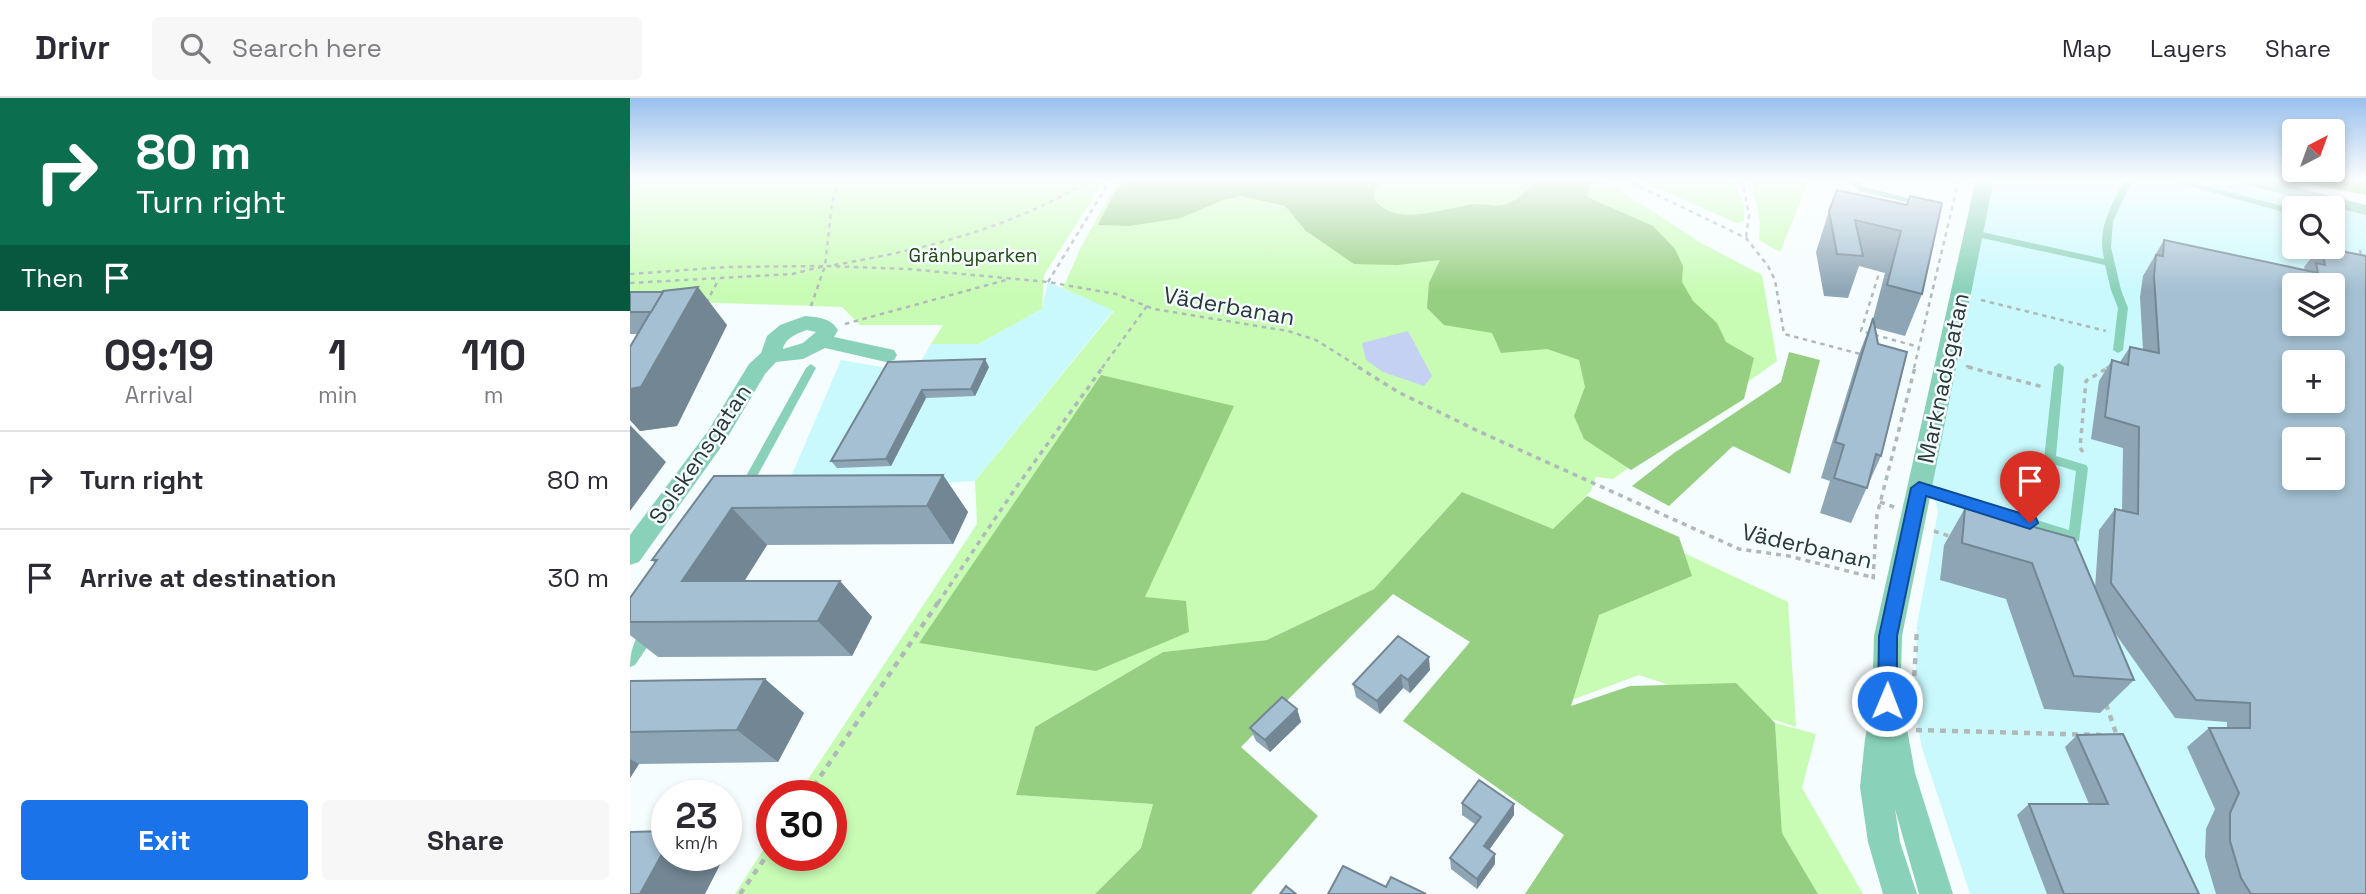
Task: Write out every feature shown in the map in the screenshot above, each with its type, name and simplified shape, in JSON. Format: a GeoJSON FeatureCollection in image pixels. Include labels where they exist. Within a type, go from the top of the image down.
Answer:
{"type":"FeatureCollection","features":[{"type":"Feature","properties":{"kind":"street","name":"Marknadsgatan"},"geometry":{"type":"LineString","coordinates":[[1936,894],[1900,773],[1900,702],[1888,636],[1900,585],[1930,491],[1947,360],[1977,216]]}},
{"type":"Feature","properties":{"kind":"street"},"geometry":{"type":"LineString","coordinates":[[804,323],[819,324],[825,336],[886,355]]}},
{"type":"Feature","properties":{"kind":"street","name":"Solskensgatan"},"geometry":{"type":"LineString","coordinates":[[630,555],[716,437],[757,369],[771,355],[774,341],[787,330],[804,323]]}},
{"type":"Feature","properties":{"kind":"street"},"geometry":{"type":"LineString","coordinates":[[771,355],[786,357],[806,351],[825,336]]}},
{"type":"Feature","properties":{"kind":"street","name":"Marknadsgatan"},"geometry":{"type":"LineString","coordinates":[[1900,702],[1880,739],[1877,787],[1884,842],[1900,894]]}},
{"type":"Feature","properties":{"kind":"lane"},"geometry":{"type":"LineString","coordinates":[[2110,216],[2106,247],[2123,308],[2118,350]]}},
{"type":"Feature","properties":{"kind":"lane"},"geometry":{"type":"LineString","coordinates":[[1973,233],[2109,263]]}},
{"type":"Feature","properties":{"kind":"lane"},"geometry":{"type":"LineString","coordinates":[[1930,491],[2075,537],[2082,468],[2050,459],[2059,367]]}},
{"type":"Feature","properties":{"kind":"lane"},"geometry":{"type":"LineString","coordinates":[[743,499],[811,368]]}},
{"type":"Feature","properties":{"kind":"lane"},"geometry":{"type":"LineString","coordinates":[[630,662],[660,617]]}},
{"type":"Feature","properties":{"kind":"path"},"geometry":{"type":"LineString","coordinates":[[804,323],[825,266],[830,216]]}},
{"type":"Feature","properties":{"kind":"path"},"geometry":{"type":"LineString","coordinates":[[630,274],[727,267],[825,266],[892,256],[972,236],[1022,216]]}},
{"type":"Feature","properties":{"kind":"path"},"geometry":{"type":"LineString","coordinates":[[1048,282],[1067,258],[1088,216]]}},
{"type":"Feature","properties":{"kind":"path"},"geometry":{"type":"LineString","coordinates":[[1701,216],[1746,238],[1768,266],[1775,280],[1784,334],[1874,358]]}},
{"type":"Feature","properties":{"kind":"path"},"geometry":{"type":"LineString","coordinates":[[1746,238],[1750,216]]}},
{"type":"Feature","properties":{"kind":"path"},"geometry":{"type":"LineString","coordinates":[[2360,250],[2362,259],[2366,260]]}},
{"type":"Feature","properties":{"kind":"path","name":"Väderbanan"},"geometry":{"type":"LineString","coordinates":[[630,283],[792,274],[825,266],[909,269],[1048,282],[1116,294],[1147,306],[1288,331],[1316,340],[1400,393],[1478,432],[1557,465],[1739,549],[1789,556],[1900,585]]}},
{"type":"Feature","properties":{"kind":"path"},"geometry":{"type":"LineString","coordinates":[[1882,266],[1861,331],[1919,346]]}},
{"type":"Feature","properties":{"kind":"path"},"geometry":{"type":"LineString","coordinates":[[701,311],[720,278]]}},
{"type":"Feature","properties":{"kind":"path"},"geometry":{"type":"LineString","coordinates":[[825,336],[878,313],[1012,279]]}},
{"type":"Feature","properties":{"kind":"path"},"geometry":{"type":"LineString","coordinates":[[1960,295],[2120,335]]}},
{"type":"Feature","properties":{"kind":"path"},"geometry":{"type":"LineString","coordinates":[[818,780],[1015,489],[1147,306]]}},
{"type":"Feature","properties":{"kind":"path"},"geometry":{"type":"LineString","coordinates":[[2089,461],[2080,448],[2086,381],[2116,363],[2118,350]]}},
{"type":"Feature","properties":{"kind":"path"},"geometry":{"type":"LineString","coordinates":[[1917,352],[2057,390]]}},
{"type":"Feature","properties":{"kind":"path"},"geometry":{"type":"LineString","coordinates":[[1930,491],[1934,531],[1932,543]]}},
{"type":"Feature","properties":{"kind":"path"},"geometry":{"type":"LineString","coordinates":[[1934,531],[1960,540]]}},
{"type":"Feature","properties":{"kind":"path"},"geometry":{"type":"LineString","coordinates":[[1900,702],[1917,625]]}},
{"type":"Feature","properties":{"kind":"path"},"geometry":{"type":"LineString","coordinates":[[2104,699],[2123,746]]}},
{"type":"Feature","properties":{"kind":"path"},"geometry":{"type":"LineString","coordinates":[[1915,742],[1912,729],[2117,735]]}},
{"type":"Feature","properties":{"kind":"path"},"geometry":{"type":"LineString","coordinates":[[740,894],[756,871]]}},
{"type":"Feature","properties":{"kind":"shaded area"},"geometry":{"type":"Polygon","coordinates":[[[1985,216],[2282,216],[2282,259],[2345,259],[2345,216],[2366,216],[2366,894],[1970,894],[1922,748],[1915,712],[1917,625],[1938,512],[1931,483],[1985,216]]]}},
{"type":"Feature","properties":{"kind":"shaded area"},"geometry":{"type":"Polygon","coordinates":[[[1048,282],[1114,310],[975,481],[784,493],[841,360],[893,369],[916,369],[931,344],[978,344],[1042,309],[1048,282]]]}},
{"type":"Feature","properties":{"kind":"shaded area"},"geometry":{"type":"Polygon","coordinates":[[[1408,331],[1432,376],[1424,386],[1383,372],[1366,360],[1362,343],[1408,331]]]}},
{"type":"Feature","properties":{"kind":"green space","name":"Gränbyparken"},"geometry":{"type":"Polygon","coordinates":[[[630,216],[1081,216],[1044,275],[1042,309],[978,344],[931,344],[943,325],[860,325],[842,307],[630,300],[630,216]]]}},
{"type":"Feature","properties":{"kind":"green space"},"geometry":{"type":"Polygon","coordinates":[[[1098,216],[1660,216],[1701,243],[1762,275],[1777,361],[1613,479],[1596,477],[1591,491],[1553,530],[1462,492],[1374,589],[1267,640],[1163,652],[1035,727],[1017,795],[1153,804],[1141,848],[1095,894],[735,894],[756,861],[756,871],[847,871],[847,780],[808,780],[977,524],[975,481],[1114,311],[1063,288],[1098,216]]]}},
{"type":"Feature","properties":{"kind":"green space"},"geometry":{"type":"Polygon","coordinates":[[[1103,216],[1185,216],[1129,226],[1098,225],[1103,216]]]}},
{"type":"Feature","properties":{"kind":"green space"},"geometry":{"type":"Polygon","coordinates":[[[1294,216],[1631,216],[1653,226],[1675,249],[1683,266],[1682,282],[1693,301],[1717,323],[1726,342],[1754,358],[1744,399],[1631,470],[1584,439],[1574,416],[1585,387],[1579,360],[1547,349],[1501,353],[1492,333],[1444,325],[1427,308],[1429,283],[1440,260],[1397,265],[1354,264],[1306,231],[1294,216]]]}},
{"type":"Feature","properties":{"kind":"green space"},"geometry":{"type":"Polygon","coordinates":[[[1721,216],[1744,216],[1744,221],[1736,223],[1721,216]]]}},
{"type":"Feature","properties":{"kind":"green space"},"geometry":{"type":"Polygon","coordinates":[[[1759,216],[1794,216],[1780,252],[1759,240],[1759,216]]]}},
{"type":"Feature","properties":{"kind":"green space"},"geometry":{"type":"Polygon","coordinates":[[[1789,352],[1820,360],[1790,474],[1733,446],[1669,506],[1632,486],[1674,453],[1781,382],[1789,352]]]}},
{"type":"Feature","properties":{"kind":"green space"},"geometry":{"type":"Polygon","coordinates":[[[1101,375],[1234,406],[1145,597],[1186,601],[1189,632],[1096,671],[919,643],[1101,375]]]}},
{"type":"Feature","properties":{"kind":"green space"},"geometry":{"type":"Polygon","coordinates":[[[1462,492],[1553,529],[1587,496],[1679,537],[1692,576],[1599,615],[1571,706],[1630,686],[1736,683],[1775,723],[1782,833],[1818,894],[1525,894],[1564,835],[1403,721],[1470,642],[1393,594],[1241,747],[1318,816],[1251,894],[1095,894],[1141,848],[1153,804],[1016,795],[1035,727],[1163,652],[1267,640],[1374,589],[1462,492]]]}},
{"type":"Feature","properties":{"kind":"green space"},"geometry":{"type":"Polygon","coordinates":[[[1614,520],[1788,602],[1796,727],[1639,675],[1550,708],[1614,520]]]}},
{"type":"Feature","properties":{"kind":"green space"},"geometry":{"type":"Polygon","coordinates":[[[1775,723],[1816,734],[1802,788],[1863,894],[1818,894],[1782,833],[1775,723]]]}},
{"type":"Feature","properties":{"kind":"building"},"geometry":{"type":"Polygon","coordinates":[[[1830,216],[1939,216],[1922,294],[1887,285],[1901,231],[1855,220],[1863,256],[1837,254],[1830,216]]]}},
{"type":"Feature","properties":{"kind":"building"},"geometry":{"type":"Polygon","coordinates":[[[2164,240],[2318,273],[2316,263],[2325,265],[2324,259],[2345,259],[2345,252],[2366,256],[2366,894],[2251,894],[2241,878],[2230,841],[2230,813],[2239,793],[2209,728],[2250,728],[2250,703],[2196,700],[2111,583],[2115,509],[2138,514],[2139,427],[2105,417],[2112,360],[2128,365],[2130,347],[2159,353],[2154,276],[2156,255],[2163,256],[2164,240]]]}},
{"type":"Feature","properties":{"kind":"building"},"geometry":{"type":"Polygon","coordinates":[[[698,287],[641,387],[630,389],[630,347],[663,291],[698,287]]]}},
{"type":"Feature","properties":{"kind":"building"},"geometry":{"type":"Polygon","coordinates":[[[630,292],[663,292],[651,312],[630,312],[630,292]]]}},
{"type":"Feature","properties":{"kind":"building"},"geometry":{"type":"Polygon","coordinates":[[[1873,318],[1878,344],[1907,352],[1881,456],[1876,454],[1867,488],[1834,478],[1844,445],[1835,442],[1873,318]]]}},
{"type":"Feature","properties":{"kind":"building"},"geometry":{"type":"Polygon","coordinates":[[[985,359],[971,389],[922,390],[886,459],[831,461],[888,362],[985,359]]]}},
{"type":"Feature","properties":{"kind":"building"},"geometry":{"type":"Polygon","coordinates":[[[943,475],[927,506],[732,508],[682,581],[840,581],[818,621],[630,622],[630,598],[657,560],[652,560],[714,476],[943,475]]]}},
{"type":"Feature","properties":{"kind":"building"},"geometry":{"type":"Polygon","coordinates":[[[1965,508],[2074,538],[2134,680],[2074,676],[2032,563],[1962,543],[1965,508]]]}},
{"type":"Feature","properties":{"kind":"building"},"geometry":{"type":"Polygon","coordinates":[[[1398,636],[1429,657],[1408,680],[1401,675],[1377,701],[1353,684],[1398,636]]]}},
{"type":"Feature","properties":{"kind":"building"},"geometry":{"type":"Polygon","coordinates":[[[765,679],[737,730],[630,732],[630,681],[765,679]]]}},
{"type":"Feature","properties":{"kind":"building"},"geometry":{"type":"Polygon","coordinates":[[[1282,697],[1297,709],[1265,740],[1250,728],[1282,697]]]}},
{"type":"Feature","properties":{"kind":"building"},"geometry":{"type":"Polygon","coordinates":[[[2123,734],[2199,894],[2064,894],[2029,804],[2108,804],[2077,735],[2123,734]]]}},
{"type":"Feature","properties":{"kind":"building"},"geometry":{"type":"Polygon","coordinates":[[[1479,780],[1514,804],[1484,846],[1495,854],[1477,879],[1450,858],[1481,817],[1462,803],[1479,780]]]}},
{"type":"Feature","properties":{"kind":"building"},"geometry":{"type":"Polygon","coordinates":[[[651,831],[653,871],[640,894],[630,894],[630,832],[651,831]]]}},
{"type":"Feature","properties":{"kind":"building"},"geometry":{"type":"Polygon","coordinates":[[[1343,866],[1386,887],[1391,877],[1426,894],[1328,894],[1343,866]]]}},
{"type":"Feature","properties":{"kind":"building"},"geometry":{"type":"Polygon","coordinates":[[[1286,886],[1296,894],[1280,894],[1286,886]]]}},
{"type":"Feature","properties":{"kind":"route"},"geometry":{"type":"LineString","coordinates":[[1887,701],[1888,636],[1919,488],[2030,523]]}}]}
